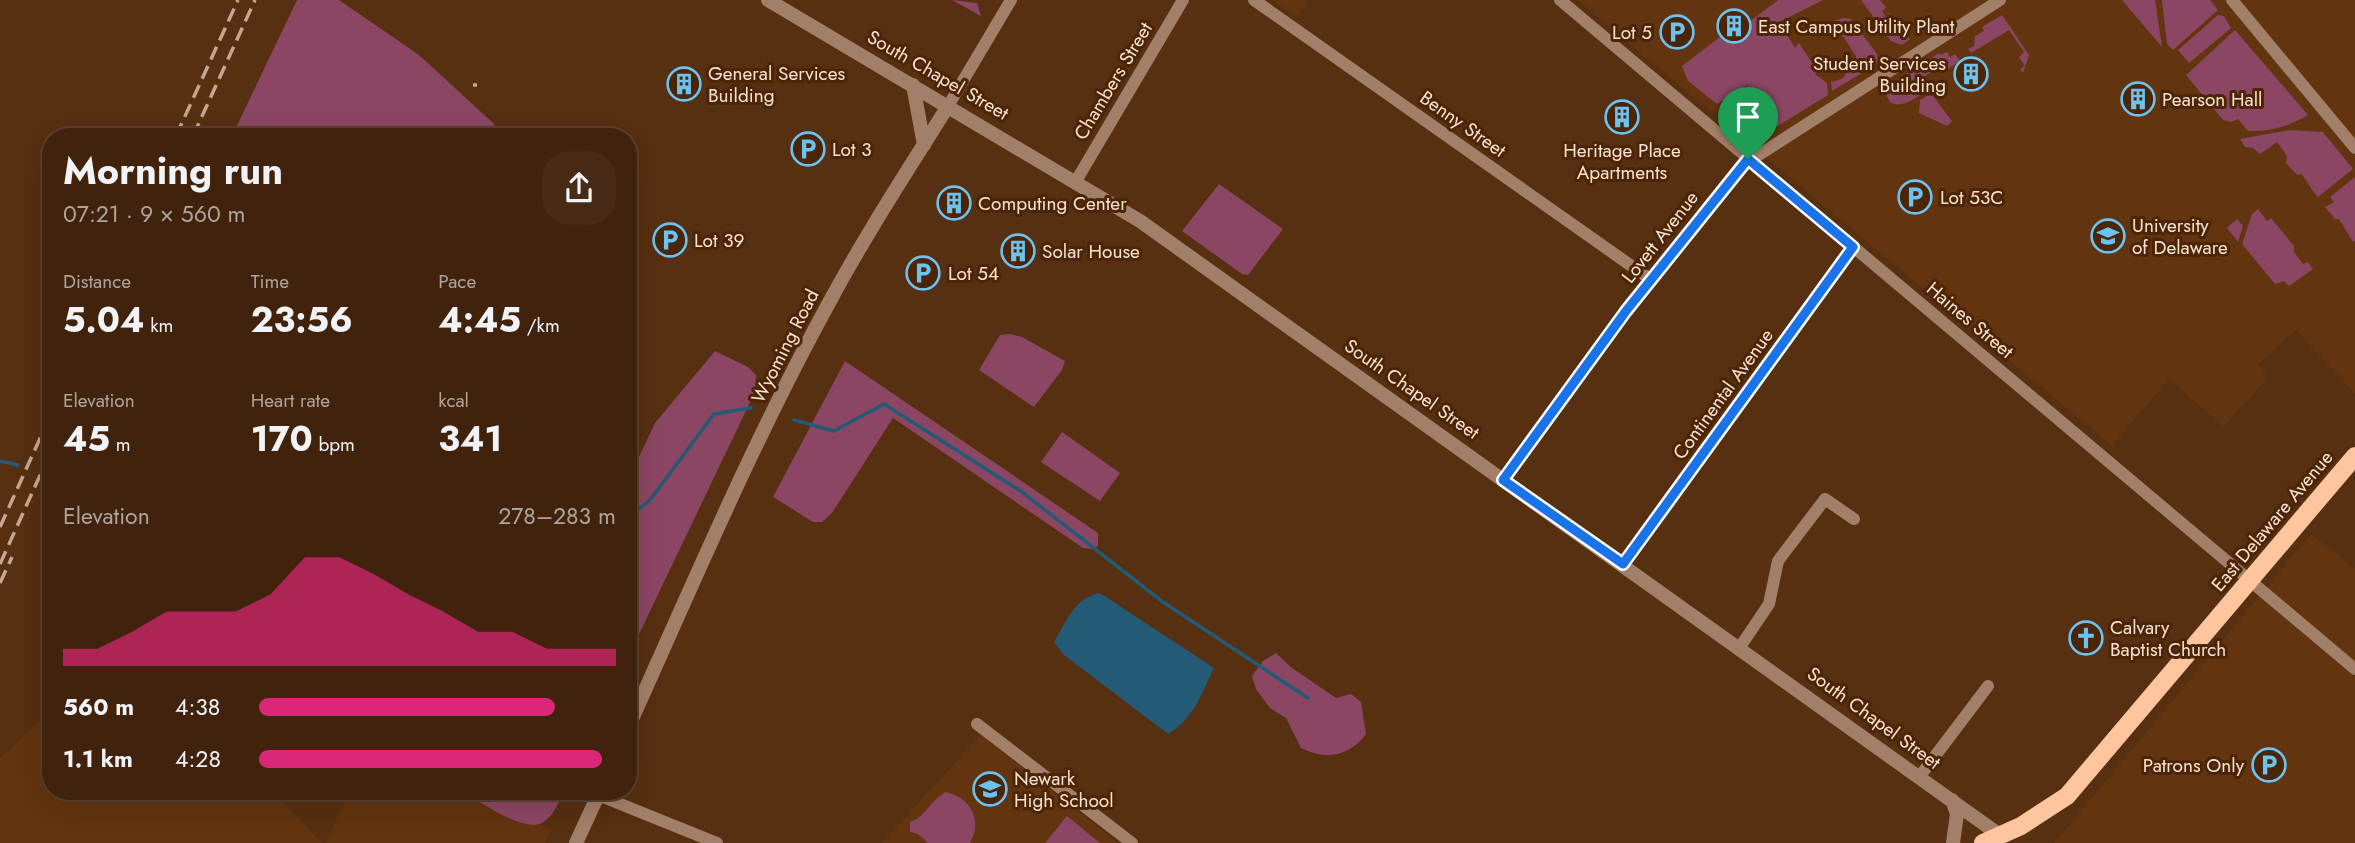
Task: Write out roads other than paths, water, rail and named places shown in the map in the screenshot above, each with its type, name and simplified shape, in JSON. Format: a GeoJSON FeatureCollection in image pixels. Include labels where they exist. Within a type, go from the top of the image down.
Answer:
{"type":"FeatureCollection","features":[{"type":"Feature","properties":{"kind":"main road","name":"East Delaware Avenue"},"geometry":{"type":"LineString","coordinates":[[1983,843],[2006,839],[2067,796],[2355,456]]}},
{"type":"Feature","properties":{"kind":"street","name":"Wyoming Road"},"geometry":{"type":"LineString","coordinates":[[637,708],[727,508],[792,373],[843,278],[1011,0]]}},
{"type":"Feature","properties":{"kind":"street","name":"Chambers Street"},"geometry":{"type":"LineString","coordinates":[[1076,181],[1183,0]]}},
{"type":"Feature","properties":{"kind":"street","name":"Benny Street"},"geometry":{"type":"LineString","coordinates":[[1254,0],[1650,279]]}},
{"type":"Feature","properties":{"kind":"street","name":"Haines Street"},"geometry":{"type":"LineString","coordinates":[[1560,0],[2355,669]]}},
{"type":"Feature","properties":{"kind":"street","name":"Lovett Avenue"},"geometry":{"type":"LineString","coordinates":[[1503,480],[1650,279],[1748,159],[2000,0]]}},
{"type":"Feature","properties":{"kind":"street"},"geometry":{"type":"LineString","coordinates":[[2232,0],[2355,148]]}},
{"type":"Feature","properties":{"kind":"street","name":"South Chapel Street"},"geometry":{"type":"LineString","coordinates":[[772,1],[1140,221],[2006,839]]}},
{"type":"Feature","properties":{"kind":"street"},"geometry":{"type":"LineString","coordinates":[[914,85],[923,145]]}},
{"type":"Feature","properties":{"kind":"street","name":"Continental Avenue"},"geometry":{"type":"LineString","coordinates":[[1623,564],[1853,247]]}},
{"type":"Feature","properties":{"kind":"street"},"geometry":{"type":"LineString","coordinates":[[1740,648],[1769,604],[1778,561],[1825,499],[1854,519]]}},
{"type":"Feature","properties":{"kind":"street"},"geometry":{"type":"LineString","coordinates":[[1920,776],[1988,686]]}},
{"type":"Feature","properties":{"kind":"street"},"geometry":{"type":"LineString","coordinates":[[977,724],[1132,843]]}},
{"type":"Feature","properties":{"kind":"street"},"geometry":{"type":"LineString","coordinates":[[576,843],[596,800]]}},
{"type":"Feature","properties":{"kind":"street"},"geometry":{"type":"LineString","coordinates":[[613,800],[685,837],[717,843]]}},
{"type":"Feature","properties":{"kind":"street"},"geometry":{"type":"LineString","coordinates":[[1952,800],[1957,814],[1953,843]]}},
{"type":"Feature","properties":{"kind":"water"},"geometry":{"type":"Polygon","coordinates":[[[1100,593],[1214,668],[1190,714],[1168,734],[1064,655],[1054,642],[1078,605],[1091,595],[1100,593]]]}},
{"type":"Feature","properties":{"kind":"waterway"},"geometry":{"type":"LineString","coordinates":[[794,420],[834,431],[884,404],[1022,492],[1163,602],[1308,698]]}},
{"type":"Feature","properties":{"kind":"waterway"},"geometry":{"type":"LineString","coordinates":[[637,511],[650,500],[714,414],[751,408]]}},
{"type":"Feature","properties":{"kind":"waterway"},"geometry":{"type":"LineString","coordinates":[[0,461],[18,465]]}},
{"type":"Feature","properties":{"kind":"railway"},"geometry":{"type":"LineString","coordinates":[[180,128],[238,0]]}},
{"type":"Feature","properties":{"kind":"railway"},"geometry":{"type":"LineString","coordinates":[[197,128],[255,0]]}},
{"type":"Feature","properties":{"kind":"railway"},"geometry":{"type":"LineString","coordinates":[[0,527],[42,434]]}},
{"type":"Feature","properties":{"kind":"railway"},"geometry":{"type":"LineString","coordinates":[[0,564],[42,471]]}},
{"type":"Feature","properties":{"kind":"railway"},"geometry":{"type":"LineString","coordinates":[[0,583],[12,557]]}},
{"type":"Feature","properties":{"kind":"place","name":"East Campus Utility Plant"},"geometry":{"type":"Point","coordinates":[1734,26]}},
{"type":"Feature","properties":{"kind":"place","name":"Lot 5"},"geometry":{"type":"Point","coordinates":[1677,32]}},
{"type":"Feature","properties":{"kind":"place","name":"Student Services Building"},"geometry":{"type":"Point","coordinates":[1971,74]}},
{"type":"Feature","properties":{"kind":"place","name":"General Services Building"},"geometry":{"type":"Point","coordinates":[684,84]}},
{"type":"Feature","properties":{"kind":"place","name":"Pearson Hall"},"geometry":{"type":"Point","coordinates":[2138,99]}},
{"type":"Feature","properties":{"kind":"place","name":"Heritage Place Apartments"},"geometry":{"type":"Point","coordinates":[1622,117]}},
{"type":"Feature","properties":{"kind":"place","name":"Lot 3"},"geometry":{"type":"Point","coordinates":[808,149]}},
{"type":"Feature","properties":{"kind":"place","name":"Lot 53C"},"geometry":{"type":"Point","coordinates":[1915,197]}},
{"type":"Feature","properties":{"kind":"place","name":"Computing Center"},"geometry":{"type":"Point","coordinates":[954,203]}},
{"type":"Feature","properties":{"kind":"place","name":"University of Delaware"},"geometry":{"type":"Point","coordinates":[2108,236]}},
{"type":"Feature","properties":{"kind":"place","name":"Lot 39"},"geometry":{"type":"Point","coordinates":[670,240]}},
{"type":"Feature","properties":{"kind":"place","name":"Solar House"},"geometry":{"type":"Point","coordinates":[1018,251]}},
{"type":"Feature","properties":{"kind":"place","name":"Lot 54"},"geometry":{"type":"Point","coordinates":[923,273]}},
{"type":"Feature","properties":{"kind":"place","name":"Calvary Baptist Church"},"geometry":{"type":"Point","coordinates":[2086,638]}},
{"type":"Feature","properties":{"kind":"place","name":"Patrons Only"},"geometry":{"type":"Point","coordinates":[2269,765]}},
{"type":"Feature","properties":{"kind":"place","name":"Newark High School"},"geometry":{"type":"Point","coordinates":[990,789]}}]}
